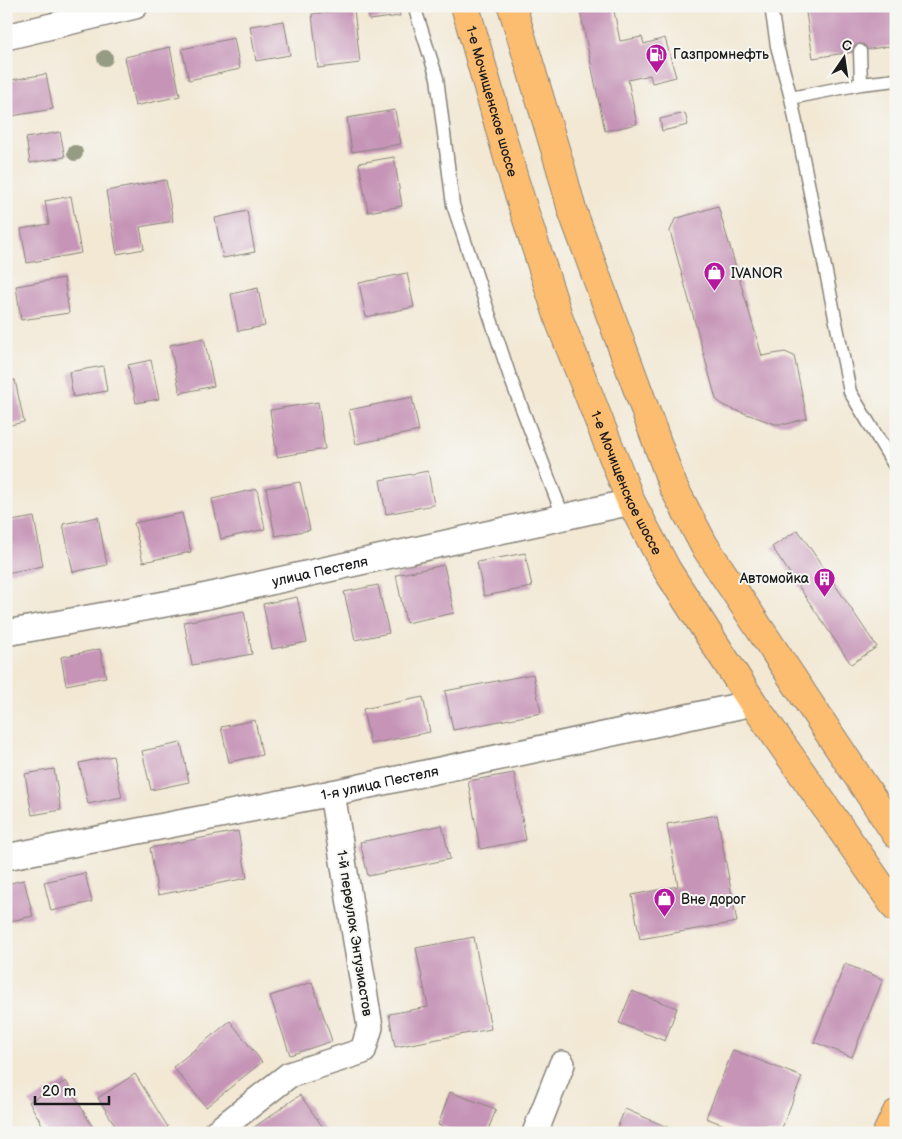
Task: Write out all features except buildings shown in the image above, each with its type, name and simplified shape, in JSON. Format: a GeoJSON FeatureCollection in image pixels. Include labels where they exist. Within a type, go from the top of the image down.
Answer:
{"type":"FeatureCollection","features":[{"type":"Feature","properties":{"kind":"main road","name":"1-е Мочищенское шоссе"},"geometry":{"type":"LineString","coordinates":[[465,6],[514,179],[560,322],[631,502],[668,570],[753,702],[896,908]]}},
{"type":"Feature","properties":{"kind":"main road"},"geometry":{"type":"LineString","coordinates":[[512,6],[572,210],[673,486],[704,545],[896,834]]}},
{"type":"Feature","properties":{"kind":"main road"},"geometry":{"type":"LineString","coordinates":[[887,1133],[896,1114]]}},
{"type":"Feature","properties":{"kind":"street"},"geometry":{"type":"LineString","coordinates":[[6,37],[135,6]]}},
{"type":"Feature","properties":{"kind":"street","name":"улица Пестеля"},"geometry":{"type":"LineString","coordinates":[[6,634],[198,598],[631,502]]}},
{"type":"Feature","properties":{"kind":"street","name":"1-я улица Пестеля"},"geometry":{"type":"LineString","coordinates":[[6,857],[332,793],[753,702]]}},
{"type":"Feature","properties":{"kind":"street","name":"1-й переулок Энтузиастов"},"geometry":{"type":"LineString","coordinates":[[215,1133],[289,1076],[363,1051],[370,1027],[332,793]]}},
{"type":"Feature","properties":{"kind":"street"},"geometry":{"type":"LineString","coordinates":[[535,1133],[562,1064]]}},
{"type":"Feature","properties":{"kind":"lane"},"geometry":{"type":"LineString","coordinates":[[414,6],[437,78],[453,205],[510,377],[563,516]]}},
{"type":"Feature","properties":{"kind":"lane"},"geometry":{"type":"LineString","coordinates":[[771,6],[777,46],[791,98],[850,392],[896,468]]}},
{"type":"Feature","properties":{"kind":"lane"},"geometry":{"type":"LineString","coordinates":[[860,51],[861,84]]}},
{"type":"Feature","properties":{"kind":"lane"},"geometry":{"type":"LineString","coordinates":[[791,98],[861,84],[896,80]]}},
{"type":"Feature","properties":{"kind":"place","name":"Газпромнефть"},"geometry":{"type":"Point","coordinates":[657,73]}},
{"type":"Feature","properties":{"kind":"place","name":"IVANOR"},"geometry":{"type":"Point","coordinates":[715,292]}},
{"type":"Feature","properties":{"kind":"place","name":"Автомойка"},"geometry":{"type":"Point","coordinates":[825,597]}},
{"type":"Feature","properties":{"kind":"place","name":"Вне дорог"},"geometry":{"type":"Point","coordinates":[665,918]}}]}
